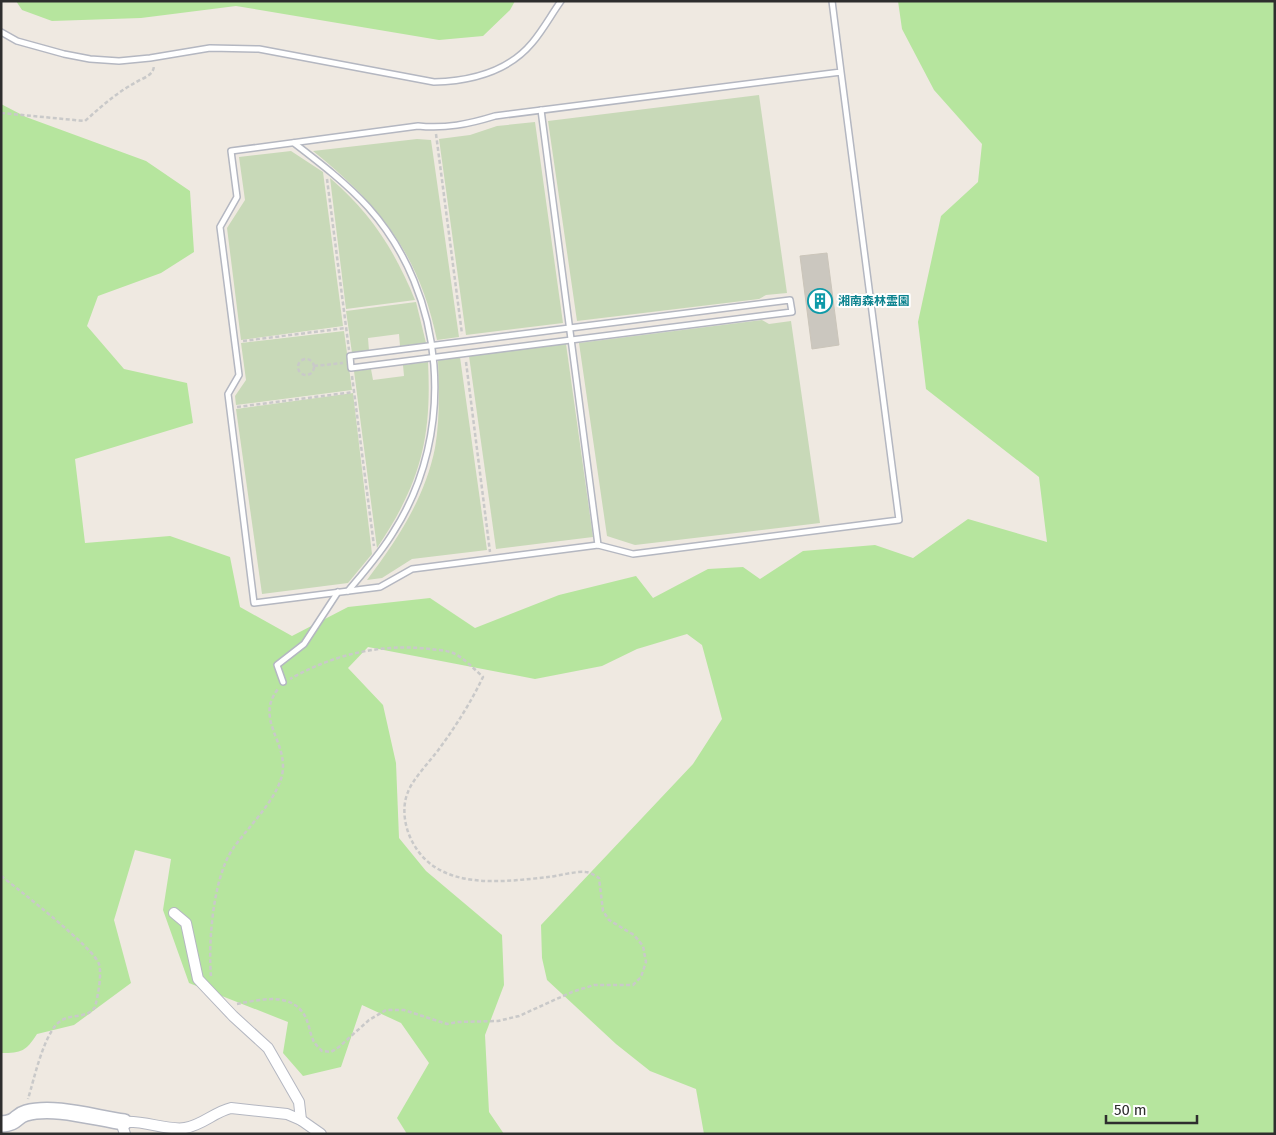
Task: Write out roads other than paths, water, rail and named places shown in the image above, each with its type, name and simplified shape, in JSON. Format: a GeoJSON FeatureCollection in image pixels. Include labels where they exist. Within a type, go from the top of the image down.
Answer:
{"type":"FeatureCollection","features":[{"type":"Feature","properties":{"kind":"street"},"geometry":{"type":"LineString","coordinates":[[174,913],[186,923],[198,980],[268,1048],[298,1102],[301,1120]]}},
{"type":"Feature","properties":{"kind":"street"},"geometry":{"type":"LineString","coordinates":[[8,1127],[24,1113],[50,1111],[125,1128],[133,1121],[183,1129],[198,1125],[222,1110],[231,1108],[287,1114],[301,1120],[321,1134]]}},
{"type":"Feature","properties":{"kind":"lane"},"geometry":{"type":"LineString","coordinates":[[1,32],[17,40],[64,54],[90,58],[119,61],[210,48],[236,48],[274,51],[434,82],[452,82],[484,75],[497,70],[516,58],[532,44],[561,1]]}},
{"type":"Feature","properties":{"kind":"lane"},"geometry":{"type":"LineString","coordinates":[[832,1],[899,520],[633,554],[598,545],[412,569],[380,587],[254,602],[228,394],[239,375],[220,226],[237,197],[231,151],[418,126],[435,128],[453,127],[495,116],[841,72]]}},
{"type":"Feature","properties":{"kind":"lane"},"geometry":{"type":"LineString","coordinates":[[541,110],[598,545]]}},
{"type":"Feature","properties":{"kind":"lane"},"geometry":{"type":"LineString","coordinates":[[294,143],[346,185],[369,208],[389,234],[417,289],[427,319],[434,357],[434,415],[429,445],[419,478],[395,530],[376,558],[348,591]]}},
{"type":"Feature","properties":{"kind":"lane"},"geometry":{"type":"LineString","coordinates":[[790,300],[792,312],[434,357],[351,362],[432,345],[570,328],[790,300]]}},
{"type":"Feature","properties":{"kind":"lane"},"geometry":{"type":"LineString","coordinates":[[283,682],[277,665],[304,644],[338,592]]}},
{"type":"Feature","properties":{"kind":"place","name":"湘南森林霊園"},"geometry":{"type":"Point","coordinates":[820,301]}}]}
